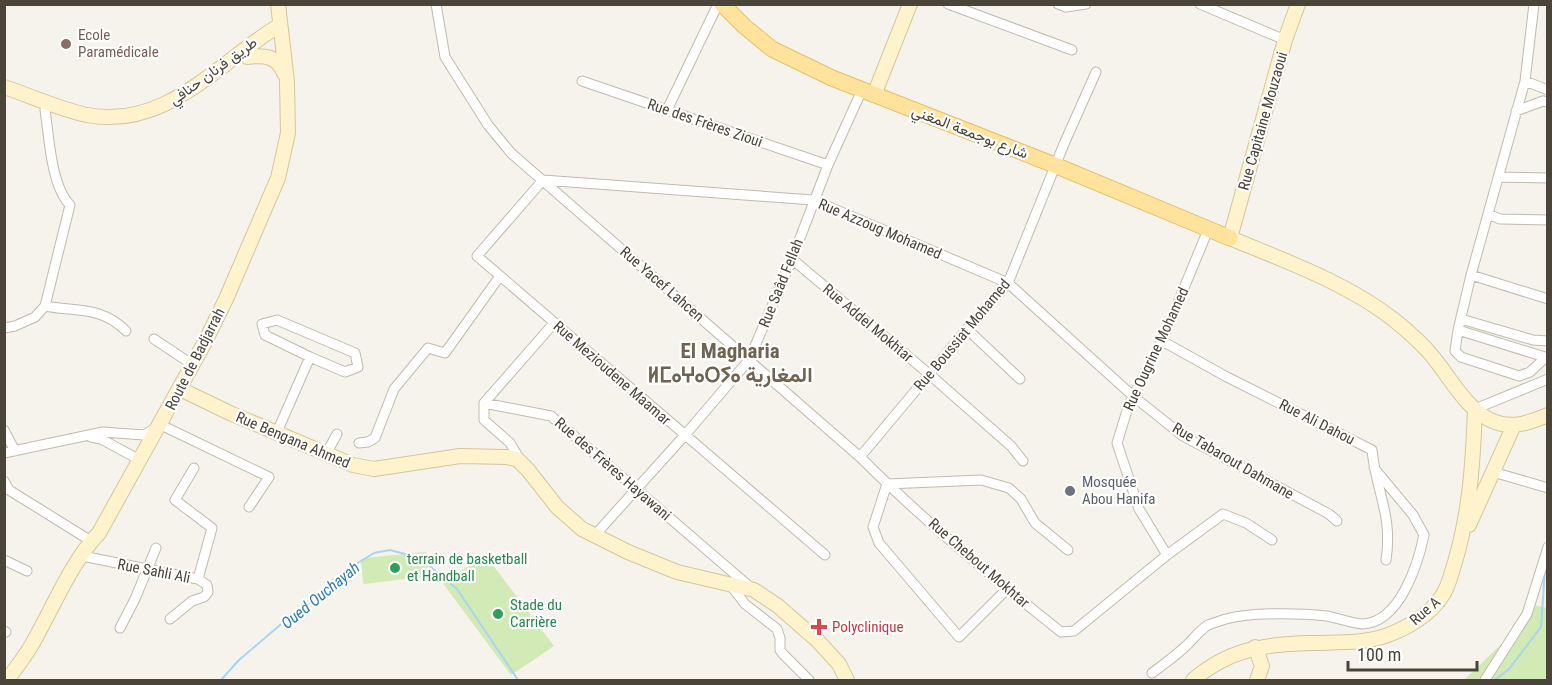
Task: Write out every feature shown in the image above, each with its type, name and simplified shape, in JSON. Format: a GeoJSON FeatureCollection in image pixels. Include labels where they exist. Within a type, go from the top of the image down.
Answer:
{"type":"FeatureCollection","features":[{"type":"Feature","properties":{"kind":"main road","name":"شارع بوجمعة المغني"},"geometry":{"type":"LineString","coordinates":[[720,4],[772,49],[868,92],[1057,166],[1230,238]]}},
{"type":"Feature","properties":{"kind":"street","name":"Rue Yacef Lahcen"},"geometry":{"type":"LineString","coordinates":[[436,4],[445,57],[488,125],[505,146],[860,457],[887,484]]}},
{"type":"Feature","properties":{"kind":"street"},"geometry":{"type":"LineString","coordinates":[[668,110],[720,4]]}},
{"type":"Feature","properties":{"kind":"street"},"geometry":{"type":"LineString","coordinates":[[868,92],[910,4]]}},
{"type":"Feature","properties":{"kind":"street"},"geometry":{"type":"LineString","coordinates":[[948,4],[1072,50]]}},
{"type":"Feature","properties":{"kind":"street"},"geometry":{"type":"LineString","coordinates":[[1058,4],[1066,8],[1086,4]]}},
{"type":"Feature","properties":{"kind":"street"},"geometry":{"type":"LineString","coordinates":[[1200,4],[1285,40]]}},
{"type":"Feature","properties":{"kind":"street","name":"Rue Capitaine Mouzaoui"},"geometry":{"type":"LineString","coordinates":[[1230,238],[1285,40],[1298,4]]}},
{"type":"Feature","properties":{"kind":"street"},"geometry":{"type":"LineString","coordinates":[[1534,4],[1525,81],[1471,275],[1455,351],[1461,357],[1519,376],[1530,372],[1547,357]]}},
{"type":"Feature","properties":{"kind":"street","name":"طريق فرنان حنافي"},"geometry":{"type":"LineString","coordinates":[[4,87],[87,115],[128,117],[161,107],[178,98],[260,37],[280,19]]}},
{"type":"Feature","properties":{"kind":"street","name":"طريق فرنان حنافي"},"geometry":{"type":"LineString","coordinates":[[4,96],[89,123],[120,125],[146,121],[178,107],[246,57],[280,19]]}},
{"type":"Feature","properties":{"kind":"street","name":"Route de Badjarrah"},"geometry":{"type":"LineString","coordinates":[[7,681],[31,646],[91,541],[99,533],[161,425],[226,299],[278,178],[288,133],[287,82],[280,19]]}},
{"type":"Feature","properties":{"kind":"street"},"geometry":{"type":"LineString","coordinates":[[246,57],[262,55],[274,58],[281,67],[287,82]]}},
{"type":"Feature","properties":{"kind":"street","name":"Rue Boussiat Mohamed"},"geometry":{"type":"LineString","coordinates":[[860,457],[1008,283],[1064,144],[1096,72]]}},
{"type":"Feature","properties":{"kind":"street","name":"Rue des Frères Zioui"},"geometry":{"type":"LineString","coordinates":[[582,81],[828,165]]}},
{"type":"Feature","properties":{"kind":"street"},"geometry":{"type":"LineString","coordinates":[[1525,81],[1548,90]]}},
{"type":"Feature","properties":{"kind":"street","name":"Rue Saâd Fellah"},"geometry":{"type":"LineString","coordinates":[[595,535],[749,360],[792,259],[828,165],[868,92]]}},
{"type":"Feature","properties":{"kind":"street"},"geometry":{"type":"LineString","coordinates":[[1516,111],[1543,101],[1548,102]]}},
{"type":"Feature","properties":{"kind":"street"},"geometry":{"type":"LineString","coordinates":[[4,328],[35,317],[45,306],[70,205],[63,198],[57,181],[45,110]]}},
{"type":"Feature","properties":{"kind":"street"},"geometry":{"type":"LineString","coordinates":[[1498,177],[1548,177]]}},
{"type":"Feature","properties":{"kind":"street","name":"Rue Azzoug Mohamed"},"geometry":{"type":"LineString","coordinates":[[543,180],[813,200],[1008,283],[1133,396]]}},
{"type":"Feature","properties":{"kind":"street","name":"Rue Mezioudene Maamar"},"geometry":{"type":"LineString","coordinates":[[543,180],[477,256],[825,555]]}},
{"type":"Feature","properties":{"kind":"street"},"geometry":{"type":"LineString","coordinates":[[1488,214],[1500,219],[1548,220]]}},
{"type":"Feature","properties":{"kind":"street","name":"Rue Ougrine Mohamed"},"geometry":{"type":"LineString","coordinates":[[1167,555],[1139,508],[1117,443],[1133,396],[1162,341],[1209,230]]}},
{"type":"Feature","properties":{"kind":"street"},"geometry":{"type":"LineString","coordinates":[[1230,238],[1315,274],[1354,294],[1392,319],[1426,349],[1476,409],[1495,422],[1514,425],[1548,415]]}},
{"type":"Feature","properties":{"kind":"street","name":"Rue Addel Mokhtar"},"geometry":{"type":"LineString","coordinates":[[792,259],[929,374],[1011,446],[1023,461]]}},
{"type":"Feature","properties":{"kind":"street"},"geometry":{"type":"LineString","coordinates":[[1471,275],[1548,299]]}},
{"type":"Feature","properties":{"kind":"street"},"geometry":{"type":"LineString","coordinates":[[359,444],[375,438],[394,389],[428,348],[445,353],[500,276]]}},
{"type":"Feature","properties":{"kind":"street"},"geometry":{"type":"LineString","coordinates":[[45,306],[93,312],[114,319],[126,331]]}},
{"type":"Feature","properties":{"kind":"street"},"geometry":{"type":"LineString","coordinates":[[1461,318],[1533,340],[1548,341]]}},
{"type":"Feature","properties":{"kind":"street"},"geometry":{"type":"LineString","coordinates":[[277,320],[355,353],[358,367],[345,372],[310,357],[265,335],[262,324],[277,320]]}},
{"type":"Feature","properties":{"kind":"street"},"geometry":{"type":"LineString","coordinates":[[506,457],[516,453],[510,443],[484,420],[484,403],[555,323]]}},
{"type":"Feature","properties":{"kind":"street"},"geometry":{"type":"LineString","coordinates":[[967,329],[1020,379]]}},
{"type":"Feature","properties":{"kind":"street"},"geometry":{"type":"LineString","coordinates":[[1458,330],[1547,357]]}},
{"type":"Feature","properties":{"kind":"street"},"geometry":{"type":"LineString","coordinates":[[154,339],[193,365]]}},
{"type":"Feature","properties":{"kind":"street","name":"Rue Ali Dahou"},"geometry":{"type":"LineString","coordinates":[[1162,341],[1227,377],[1372,450],[1374,468],[1387,515],[1389,542],[1386,560]]}},
{"type":"Feature","properties":{"kind":"street"},"geometry":{"type":"LineString","coordinates":[[277,432],[310,357]]}},
{"type":"Feature","properties":{"kind":"street"},"geometry":{"type":"LineString","coordinates":[[1476,409],[1548,379]]}},
{"type":"Feature","properties":{"kind":"street","name":"Rue Bengana Ahmed"},"geometry":{"type":"LineString","coordinates":[[180,389],[326,454],[353,465],[374,470],[460,456],[506,457]]}},
{"type":"Feature","properties":{"kind":"street","name":"Rue Tabarout Dahmane"},"geometry":{"type":"LineString","coordinates":[[1133,396],[1183,436],[1329,514],[1337,521]]}},
{"type":"Feature","properties":{"kind":"street","name":"Rue des Frères Hayawani"},"geometry":{"type":"LineString","coordinates":[[484,403],[551,416],[754,590]]}},
{"type":"Feature","properties":{"kind":"street","name":"Rue A"},"geometry":{"type":"LineString","coordinates":[[1193,681],[1212,665],[1229,656],[1255,648],[1277,643],[1370,640],[1408,626],[1426,613],[1442,597],[1450,579],[1459,546],[1472,477],[1476,409]]}},
{"type":"Feature","properties":{"kind":"street"},"geometry":{"type":"LineString","coordinates":[[4,453],[103,432],[144,435],[161,425],[269,477],[249,507]]}},
{"type":"Feature","properties":{"kind":"street"},"geometry":{"type":"LineString","coordinates":[[1459,546],[1514,425]]}},
{"type":"Feature","properties":{"kind":"street"},"geometry":{"type":"LineString","coordinates":[[4,430],[15,451]]}},
{"type":"Feature","properties":{"kind":"street"},"geometry":{"type":"LineString","coordinates":[[326,454],[337,434]]}},
{"type":"Feature","properties":{"kind":"street"},"geometry":{"type":"LineString","coordinates":[[86,436],[101,439],[140,460]]}},
{"type":"Feature","properties":{"kind":"street"},"geometry":{"type":"LineString","coordinates":[[506,457],[517,459],[557,507],[582,529],[677,572],[754,590],[778,606],[818,640],[839,664],[847,681]]}},
{"type":"Feature","properties":{"kind":"street","name":"Rue Sahli Ali"},"geometry":{"type":"LineString","coordinates":[[82,556],[198,579],[212,528],[174,500],[194,468]]}},
{"type":"Feature","properties":{"kind":"street"},"geometry":{"type":"LineString","coordinates":[[1152,673],[1207,626],[1223,620],[1239,616],[1302,615],[1325,616],[1361,624],[1376,620],[1390,610],[1403,594],[1419,559],[1424,535],[1413,515],[1374,468]]}},
{"type":"Feature","properties":{"kind":"street"},"geometry":{"type":"LineString","coordinates":[[1493,472],[1548,488]]}},
{"type":"Feature","properties":{"kind":"street"},"geometry":{"type":"LineString","coordinates":[[1007,589],[959,636],[879,543],[873,527],[887,484],[981,480],[1009,488],[1021,499],[1035,523],[1068,550]]}},
{"type":"Feature","properties":{"kind":"street"},"geometry":{"type":"LineString","coordinates":[[4,481],[9,490],[91,541]]}},
{"type":"Feature","properties":{"kind":"street","name":"Rue Chebout Mokhtar"},"geometry":{"type":"LineString","coordinates":[[887,484],[1007,589],[1061,632],[1074,631],[1167,555]]}},
{"type":"Feature","properties":{"kind":"street"},"geometry":{"type":"LineString","coordinates":[[1167,555],[1223,514],[1246,523],[1272,540]]}},
{"type":"Feature","properties":{"kind":"street"},"geometry":{"type":"LineString","coordinates":[[1485,681],[1527,614],[1548,547]]}},
{"type":"Feature","properties":{"kind":"street"},"geometry":{"type":"LineString","coordinates":[[120,628],[149,569],[156,548]]}},
{"type":"Feature","properties":{"kind":"street"},"geometry":{"type":"LineString","coordinates":[[4,560],[27,571]]}},
{"type":"Feature","properties":{"kind":"street"},"geometry":{"type":"LineString","coordinates":[[171,619],[192,601],[204,597],[208,592],[207,585],[198,579]]}},
{"type":"Feature","properties":{"kind":"street"},"geometry":{"type":"LineString","coordinates":[[729,583],[745,604],[777,629],[780,650],[809,681]]}},
{"type":"Feature","properties":{"kind":"street"},"geometry":{"type":"LineString","coordinates":[[1255,648],[1262,666],[1257,681]]}},
{"type":"Feature","properties":{"kind":"green space","name":"terrain de basketball et Handball"},"geometry":{"type":"Polygon","coordinates":[[[426,552],[429,576],[364,584],[363,582],[361,560],[364,558],[426,552]]]}},
{"type":"Feature","properties":{"kind":"green space","name":"Stade du Carrière"},"geometry":{"type":"Polygon","coordinates":[[[486,556],[554,646],[511,675],[442,582],[486,556]]]}},
{"type":"Feature","properties":{"kind":"green space"},"geometry":{"type":"Polygon","coordinates":[[[1530,604],[1547,608],[1547,680],[1464,680],[1514,632],[1530,604]]]}},
{"type":"Feature","properties":{"kind":"waterway","name":"Oued Ouchayah"},"geometry":{"type":"LineString","coordinates":[[221,680],[239,660],[340,574],[374,553],[390,550],[420,558],[457,589],[518,680]]}},
{"type":"Feature","properties":{"kind":"waterway"},"geometry":{"type":"LineString","coordinates":[[1495,680],[1509,669],[1541,627],[1545,569]]}},
{"type":"Feature","properties":{"kind":"place","name":"Ecole Paramédicale"},"geometry":{"type":"Point","coordinates":[66,44]}},
{"type":"Feature","properties":{"kind":"place","name":"Mosquée Abou Hanifa"},"geometry":{"type":"Point","coordinates":[1070,491]}},
{"type":"Feature","properties":{"kind":"place","name":"terrain de basketball et Handball"},"geometry":{"type":"Point","coordinates":[395,568]}},
{"type":"Feature","properties":{"kind":"place","name":"Stade du Carrière"},"geometry":{"type":"Point","coordinates":[498,614]}},
{"type":"Feature","properties":{"kind":"place","name":"Polyclinique"},"geometry":{"type":"Point","coordinates":[819,627]}},
{"type":"Feature","properties":{"kind":"district","name":"El Magharia ⵍⵎⴰⵖⴰⵔⵢⴰ المغارية"},"geometry":{"type":"Point","coordinates":[730,363]}}]}
